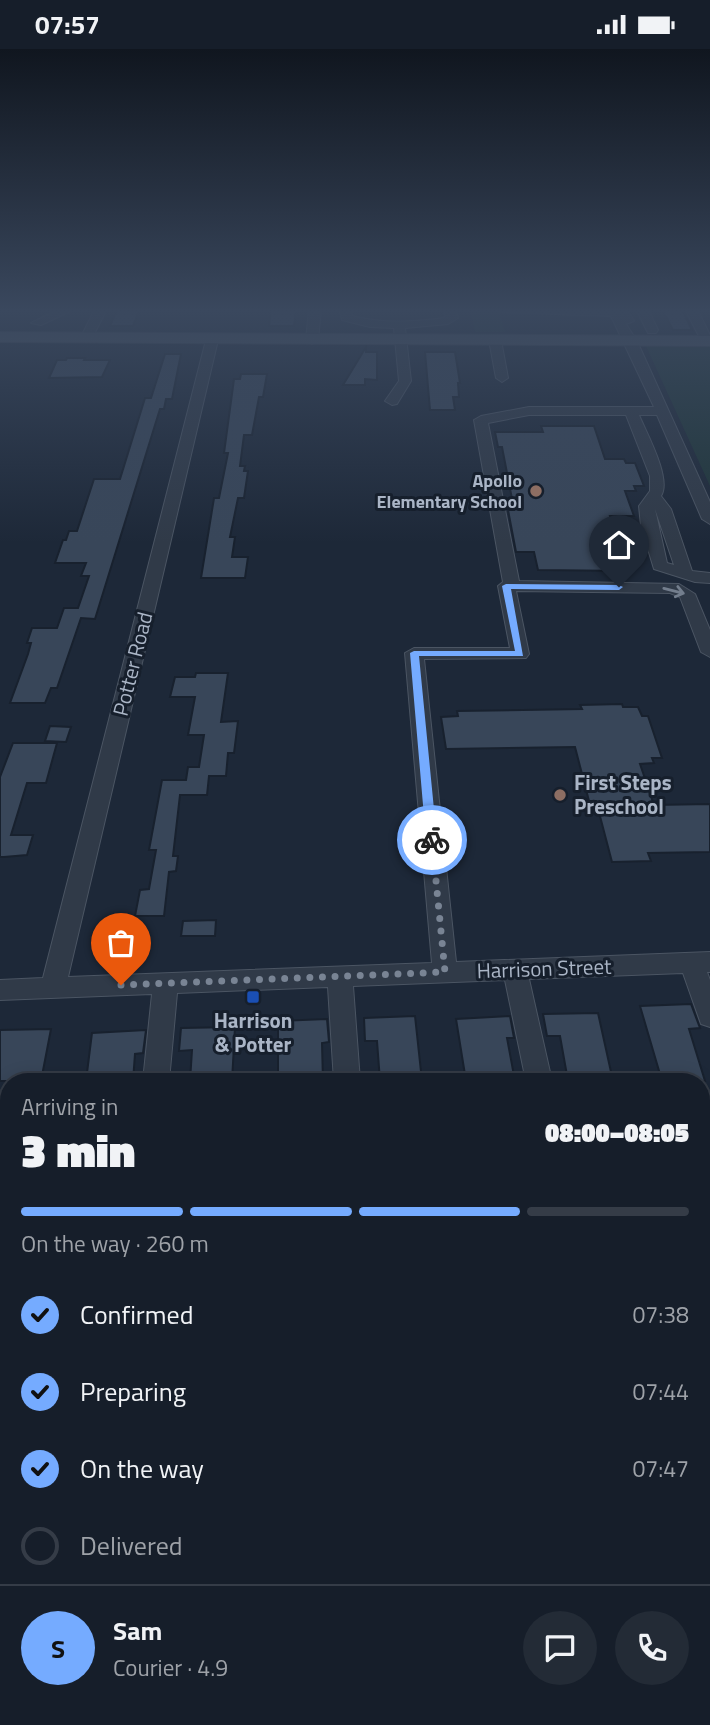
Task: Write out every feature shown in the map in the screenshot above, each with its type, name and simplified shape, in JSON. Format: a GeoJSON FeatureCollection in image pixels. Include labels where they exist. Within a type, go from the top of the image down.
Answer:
{"type":"FeatureCollection","features":[{"type":"Feature","properties":{"kind":"street","name":"Potter Road"},"geometry":{"type":"LineString","coordinates":[[53,987],[200,387]]}},
{"type":"Feature","properties":{"kind":"street"},"geometry":{"type":"LineString","coordinates":[[392,401],[401,387]]}},
{"type":"Feature","properties":{"kind":"street"},"geometry":{"type":"LineString","coordinates":[[651,387],[710,519]]}},
{"type":"Feature","properties":{"kind":"street"},"geometry":{"type":"LineString","coordinates":[[512,586],[481,420],[529,411],[662,411]]}},
{"type":"Feature","properties":{"kind":"street"},"geometry":{"type":"LineString","coordinates":[[631,411],[657,476],[657,492],[654,497],[663,509],[685,574],[710,578]]}},
{"type":"Feature","properties":{"kind":"street"},"geometry":{"type":"LineString","coordinates":[[701,963],[710,1017]]}},
{"type":"Feature","properties":{"kind":"street","name":"Harrison Street"},"geometry":{"type":"LineString","coordinates":[[0,990],[701,963]]}},
{"type":"Feature","properties":{"kind":"street"},"geometry":{"type":"LineString","coordinates":[[515,969],[536,1073]]}},
{"type":"Feature","properties":{"kind":"street"},"geometry":{"type":"LineString","coordinates":[[340,976],[346,1073]]}},
{"type":"Feature","properties":{"kind":"street"},"geometry":{"type":"LineString","coordinates":[[157,1073],[166,983]]}},
{"type":"Feature","properties":{"kind":"lane"},"geometry":{"type":"LineString","coordinates":[[445,972],[414,653],[520,654],[506,586],[673,588],[687,594],[706,633],[710,652]]}},
{"type":"Feature","properties":{"kind":"green space"},"geometry":{"type":"Polygon","coordinates":[[[665,387],[710,387],[710,486],[665,387]]]}},
{"type":"Feature","properties":{"kind":"building"},"geometry":{"type":"Polygon","coordinates":[[[154,387],[174,387],[172,399],[166,399],[164,409],[160,409],[95,619],[81,618],[57,688],[51,688],[45,703],[10,703],[28,654],[31,643],[27,643],[32,628],[57,628],[64,608],[78,608],[89,576],[81,576],[86,563],[55,563],[69,531],[77,531],[94,479],[120,479],[145,398],[151,398],[154,387]]]}},
{"type":"Feature","properties":{"kind":"building"},"geometry":{"type":"Polygon","coordinates":[[[233,387],[265,387],[263,397],[259,397],[252,435],[244,435],[240,466],[245,466],[244,471],[248,471],[244,498],[238,498],[230,537],[235,537],[232,557],[248,557],[245,578],[201,578],[214,498],[219,498],[228,453],[224,453],[233,387]]]}},
{"type":"Feature","properties":{"kind":"building"},"geometry":{"type":"Polygon","coordinates":[[[428,387],[458,387],[459,397],[453,397],[455,410],[430,410],[428,387]]]}},
{"type":"Feature","properties":{"kind":"building"},"geometry":{"type":"Polygon","coordinates":[[[541,426],[594,426],[605,459],[624,459],[626,463],[635,463],[644,486],[634,486],[636,491],[625,491],[634,516],[610,516],[627,571],[538,570],[534,552],[516,552],[508,510],[514,510],[502,447],[498,447],[495,432],[543,432],[541,426]]]}},
{"type":"Feature","properties":{"kind":"building"},"geometry":{"type":"Polygon","coordinates":[[[196,673],[228,673],[221,722],[238,721],[234,753],[228,753],[226,776],[209,776],[207,795],[180,795],[173,856],[178,856],[176,871],[169,872],[164,916],[135,916],[140,890],[149,889],[156,850],[149,850],[162,780],[186,780],[188,767],[199,767],[204,735],[188,735],[195,697],[170,697],[175,677],[195,677],[196,673]]]}},
{"type":"Feature","properties":{"kind":"building","name":"First Steps Preschool"},"geometry":{"type":"Polygon","coordinates":[[[622,704],[623,707],[638,707],[642,716],[648,716],[662,758],[652,758],[654,763],[640,764],[654,805],[710,804],[710,852],[648,853],[651,861],[612,862],[596,801],[589,801],[575,747],[446,749],[441,717],[458,716],[457,711],[582,709],[580,705],[622,704]]]}},
{"type":"Feature","properties":{"kind":"building"},"geometry":{"type":"Polygon","coordinates":[[[50,726],[71,727],[66,742],[45,741],[50,726]]]}},
{"type":"Feature","properties":{"kind":"building"},"geometry":{"type":"Polygon","coordinates":[[[13,743],[57,743],[46,783],[27,783],[11,835],[33,835],[27,855],[0,857],[0,777],[13,743]]]}},
{"type":"Feature","properties":{"kind":"building"},"geometry":{"type":"Polygon","coordinates":[[[216,920],[215,936],[181,936],[183,921],[216,920]]]}},
{"type":"Feature","properties":{"kind":"building"},"geometry":{"type":"Polygon","coordinates":[[[691,1004],[700,1028],[689,1029],[703,1073],[660,1073],[640,1006],[691,1004]]]}},
{"type":"Feature","properties":{"kind":"building"},"geometry":{"type":"Polygon","coordinates":[[[598,1013],[611,1073],[567,1073],[560,1036],[547,1036],[543,1014],[598,1013]]]}},
{"type":"Feature","properties":{"kind":"building"},"geometry":{"type":"Polygon","coordinates":[[[415,1016],[421,1073],[379,1073],[377,1041],[365,1041],[364,1018],[415,1016]]]}},
{"type":"Feature","properties":{"kind":"building"},"geometry":{"type":"Polygon","coordinates":[[[510,1016],[514,1038],[507,1038],[514,1073],[465,1073],[456,1019],[510,1016]]]}},
{"type":"Feature","properties":{"kind":"building"},"geometry":{"type":"Polygon","coordinates":[[[327,1019],[329,1042],[322,1043],[323,1073],[278,1073],[278,1021],[327,1019]]]}},
{"type":"Feature","properties":{"kind":"building"},"geometry":{"type":"Polygon","coordinates":[[[235,1027],[232,1073],[191,1073],[192,1050],[179,1051],[181,1028],[235,1027]]]}},
{"type":"Feature","properties":{"kind":"building"},"geometry":{"type":"Polygon","coordinates":[[[51,1029],[43,1073],[0,1073],[0,1030],[51,1029]]]}},
{"type":"Feature","properties":{"kind":"building"},"geometry":{"type":"Polygon","coordinates":[[[146,1030],[143,1053],[135,1054],[134,1073],[87,1073],[92,1033],[146,1030]]]}},
{"type":"Feature","properties":{"kind":"way so far"},"geometry":{"type":"LineString","coordinates":[[121,985],[445,972],[432,840]]}},
{"type":"Feature","properties":{"kind":"place","name":"Apollo Elementary School"},"geometry":{"type":"Point","coordinates":[536,491]}},
{"type":"Feature","properties":{"kind":"place","name":"First Steps Preschool"},"geometry":{"type":"Point","coordinates":[560,795]}},
{"type":"Feature","properties":{"kind":"place","name":"Harrison & Potter"},"geometry":{"type":"Point","coordinates":[253,997]}},
{"type":"Feature","properties":{"kind":"route"},"geometry":{"type":"LineString","coordinates":[[432,840],[414,653],[520,654],[506,586],[619,587]]}}]}
